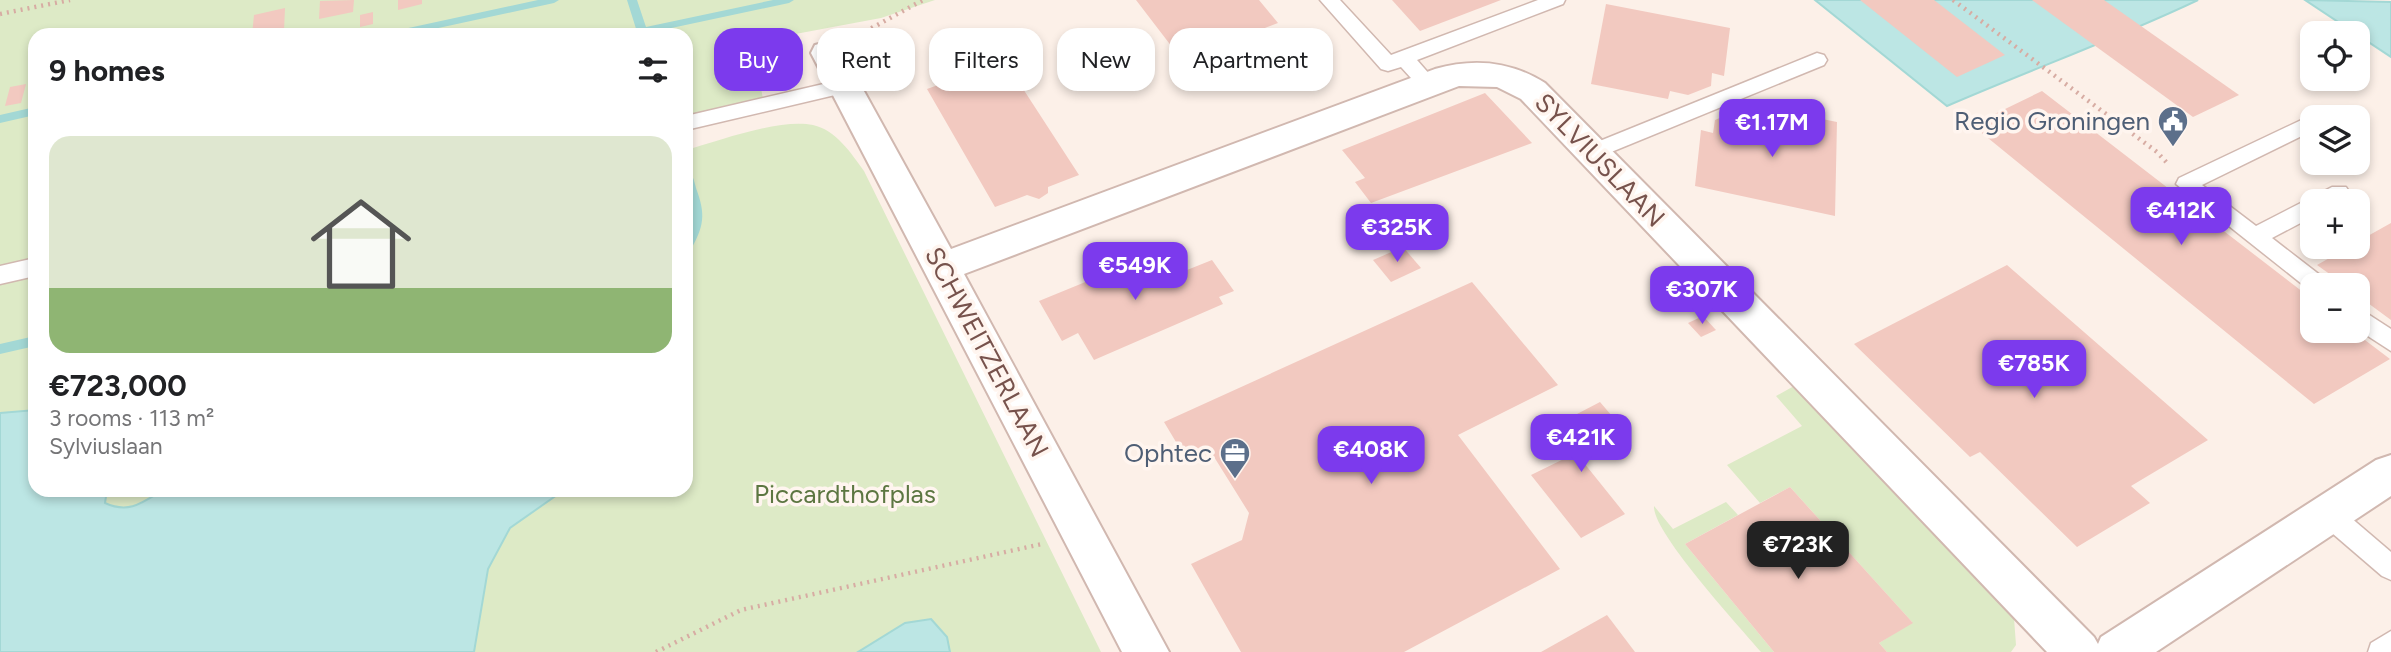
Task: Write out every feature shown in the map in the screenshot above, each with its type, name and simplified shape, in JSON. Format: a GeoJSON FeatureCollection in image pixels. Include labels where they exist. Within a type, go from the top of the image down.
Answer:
{"type":"FeatureCollection","features":[{"type":"Feature","properties":{"kind":"street","name":"SYLVIUSLAAN"},"geometry":{"type":"LineString","coordinates":[[941,268],[1416,71],[1447,77],[1485,71],[1518,80],[1533,91],[2078,652]]}},
{"type":"Feature","properties":{"kind":"street","name":"SCHWEITZERLAAN"},"geometry":{"type":"LineString","coordinates":[[848,91],[1146,652]]}},
{"type":"Feature","properties":{"kind":"street"},"geometry":{"type":"LineString","coordinates":[[2117,652],[2391,473]]}},
{"type":"Feature","properties":{"kind":"lane"},"geometry":{"type":"LineString","coordinates":[[1329,0],[1388,64],[1416,71],[1556,0]]}},
{"type":"Feature","properties":{"kind":"lane"},"geometry":{"type":"LineString","coordinates":[[1592,152],[1817,60]]}},
{"type":"Feature","properties":{"kind":"lane"},"geometry":{"type":"LineString","coordinates":[[693,121],[824,91]]}},
{"type":"Feature","properties":{"kind":"lane"},"geometry":{"type":"LineString","coordinates":[[2300,128],[2186,184],[2302,273]]}},
{"type":"Feature","properties":{"kind":"lane"},"geometry":{"type":"LineString","coordinates":[[2255,237],[2300,213]]}},
{"type":"Feature","properties":{"kind":"lane"},"geometry":{"type":"LineString","coordinates":[[0,275],[28,269]]}},
{"type":"Feature","properties":{"kind":"lane"},"geometry":{"type":"LineString","coordinates":[[2370,326],[2391,342]]}},
{"type":"Feature","properties":{"kind":"lane"},"geometry":{"type":"LineString","coordinates":[[2327,513],[2391,568]]}},
{"type":"Feature","properties":{"kind":"lane"},"geometry":{"type":"LineString","coordinates":[[2381,652],[2391,644]]}},
{"type":"Feature","properties":{"kind":"path"},"geometry":{"type":"LineString","coordinates":[[0,14],[70,0]]}},
{"type":"Feature","properties":{"kind":"path"},"geometry":{"type":"LineString","coordinates":[[871,28],[923,0]]}},
{"type":"Feature","properties":{"kind":"path"},"geometry":{"type":"LineString","coordinates":[[1953,0],[2157,152]]}},
{"type":"Feature","properties":{"kind":"path"},"geometry":{"type":"LineString","coordinates":[[656,652],[741,610],[1084,534]]}},
{"type":"Feature","properties":{"kind":"green space","name":"Piccardthofplas"},"geometry":{"type":"Polygon","coordinates":[[[0,0],[935,0],[881,18],[803,33],[803,28],[714,28],[714,91],[761,91],[764,104],[693,125],[693,28],[28,28],[28,497],[693,497],[693,148],[767,127],[813,125],[836,137],[864,171],[1101,652],[0,652],[0,0]]]}},
{"type":"Feature","properties":{"kind":"green space"},"geometry":{"type":"Polygon","coordinates":[[[1794,386],[2000,594],[2014,618],[2016,645],[2011,652],[1887,652],[1879,643],[1912,622],[1790,487],[1760,503],[1727,465],[1802,426],[1776,396],[1794,386]]]}},
{"type":"Feature","properties":{"kind":"green space"},"geometry":{"type":"Polygon","coordinates":[[[1726,502],[1738,515],[1685,544],[1774,652],[1761,652],[1699,579],[1667,536],[1657,519],[1654,506],[1673,529],[1726,502]]]}},
{"type":"Feature","properties":{"kind":"water"},"geometry":{"type":"Polygon","coordinates":[[[1815,0],[2198,0],[1947,106],[1815,0]]]}},
{"type":"Feature","properties":{"kind":"water"},"geometry":{"type":"Polygon","coordinates":[[[2305,0],[2391,2],[2391,57],[2370,43],[2370,21],[2337,21],[2305,0]]]}},
{"type":"Feature","properties":{"kind":"water"},"geometry":{"type":"Polygon","coordinates":[[[28,411],[28,497],[106,497],[105,503],[128,507],[151,497],[554,497],[510,528],[488,569],[474,652],[0,652],[0,413],[28,411]]]}},
{"type":"Feature","properties":{"kind":"water"},"geometry":{"type":"Polygon","coordinates":[[[931,619],[947,637],[950,652],[858,652],[905,623],[931,619]]]}},
{"type":"Feature","properties":{"kind":"building"},"geometry":{"type":"Polygon","coordinates":[[[354,0],[353,12],[319,19],[320,1],[354,0]]]}},
{"type":"Feature","properties":{"kind":"building"},"geometry":{"type":"Polygon","coordinates":[[[398,0],[422,0],[422,4],[398,10],[398,0]]]}},
{"type":"Feature","properties":{"kind":"building"},"geometry":{"type":"Polygon","coordinates":[[[1136,0],[1259,0],[1278,23],[1265,28],[1169,28],[1169,43],[1136,0]]]}},
{"type":"Feature","properties":{"kind":"building"},"geometry":{"type":"Polygon","coordinates":[[[1392,0],[1501,0],[1420,31],[1392,0]]]}},
{"type":"Feature","properties":{"kind":"building"},"geometry":{"type":"Polygon","coordinates":[[[1860,0],[1934,0],[2005,55],[1957,77],[1860,0]]]}},
{"type":"Feature","properties":{"kind":"building"},"geometry":{"type":"Polygon","coordinates":[[[2032,0],[2104,0],[2239,95],[2193,117],[2032,0]]]}},
{"type":"Feature","properties":{"kind":"building"},"geometry":{"type":"Polygon","coordinates":[[[1606,4],[1730,28],[1724,76],[1712,73],[1711,86],[1688,95],[1670,91],[1668,99],[1591,84],[1606,4]]]}},
{"type":"Feature","properties":{"kind":"building"},"geometry":{"type":"Polygon","coordinates":[[[285,8],[284,28],[253,28],[254,15],[285,8]]]}},
{"type":"Feature","properties":{"kind":"building"},"geometry":{"type":"Polygon","coordinates":[[[373,12],[373,24],[360,27],[360,15],[373,12]]]}},
{"type":"Feature","properties":{"kind":"building"},"geometry":{"type":"Polygon","coordinates":[[[26,84],[21,103],[5,106],[10,87],[26,84]]]}},
{"type":"Feature","properties":{"kind":"building"},"geometry":{"type":"Polygon","coordinates":[[[927,89],[1024,91],[1079,175],[1048,187],[1048,193],[1039,199],[1027,195],[995,207],[927,89]]]}},
{"type":"Feature","properties":{"kind":"building"},"geometry":{"type":"Polygon","coordinates":[[[2042,91],[2300,290],[2300,343],[2369,343],[2390,359],[2314,404],[1972,125],[2042,91]]]}},
{"type":"Feature","properties":{"kind":"building"},"geometry":{"type":"Polygon","coordinates":[[[1485,93],[1532,143],[1371,203],[1355,182],[1365,178],[1342,150],[1485,93]]]}},
{"type":"Feature","properties":{"kind":"building"},"geometry":{"type":"Polygon","coordinates":[[[1758,106],[1837,122],[1835,216],[1695,186],[1701,130],[1713,133],[1715,120],[1738,110],[1757,114],[1758,106]]]}},
{"type":"Feature","properties":{"kind":"building"},"geometry":{"type":"Polygon","coordinates":[[[2391,223],[2391,320],[2370,305],[2370,273],[2328,273],[2317,265],[2328,259],[2370,259],[2370,235],[2391,223]]]}},
{"type":"Feature","properties":{"kind":"building"},"geometry":{"type":"Polygon","coordinates":[[[1403,247],[1421,268],[1391,282],[1373,260],[1403,247]]]}},
{"type":"Feature","properties":{"kind":"building"},"geometry":{"type":"Polygon","coordinates":[[[1166,249],[1182,272],[1212,260],[1234,291],[1219,297],[1223,304],[1094,360],[1078,333],[1062,341],[1039,301],[1166,249]]]}},
{"type":"Feature","properties":{"kind":"building"},"geometry":{"type":"Polygon","coordinates":[[[2007,265],[2208,440],[2131,486],[2150,503],[2077,547],[1980,452],[1970,457],[1854,344],[2007,265]]]}},
{"type":"Feature","properties":{"kind":"building"},"geometry":{"type":"Polygon","coordinates":[[[1472,282],[1558,385],[1458,435],[1560,569],[1404,652],[1241,652],[1191,564],[1242,540],[1249,513],[1211,452],[1188,462],[1164,422],[1472,282]]]}},
{"type":"Feature","properties":{"kind":"building"},"geometry":{"type":"Polygon","coordinates":[[[1703,316],[1716,330],[1701,337],[1688,323],[1703,316]]]}},
{"type":"Feature","properties":{"kind":"building"},"geometry":{"type":"Polygon","coordinates":[[[1600,402],[1623,429],[1576,453],[1554,426],[1600,402]]]}},
{"type":"Feature","properties":{"kind":"building"},"geometry":{"type":"Polygon","coordinates":[[[1576,453],[1625,514],[1581,538],[1531,475],[1576,453]]]}},
{"type":"Feature","properties":{"kind":"building"},"geometry":{"type":"Polygon","coordinates":[[[1790,487],[1913,623],[1879,643],[1887,652],[1774,652],[1685,544],[1790,487]]]}},
{"type":"Feature","properties":{"kind":"building"},"geometry":{"type":"Polygon","coordinates":[[[1607,615],[1635,652],[1541,652],[1607,615]]]}},
{"type":"Feature","properties":{"kind":"waterway"},"geometry":{"type":"LineString","coordinates":[[423,28],[554,0]]}},
{"type":"Feature","properties":{"kind":"waterway"},"geometry":{"type":"LineString","coordinates":[[632,0],[641,28]]}},
{"type":"Feature","properties":{"kind":"waterway"},"geometry":{"type":"LineString","coordinates":[[656,28],[789,0]]}},
{"type":"Feature","properties":{"kind":"waterway"},"geometry":{"type":"LineString","coordinates":[[0,119],[28,113]]}},
{"type":"Feature","properties":{"kind":"waterway"},"geometry":{"type":"LineString","coordinates":[[693,194],[697,211],[693,235]]}},
{"type":"Feature","properties":{"kind":"waterway"},"geometry":{"type":"LineString","coordinates":[[0,349],[28,343]]}},
{"type":"Feature","properties":{"kind":"place","name":"Regio Groningen"},"geometry":{"type":"Point","coordinates":[2173,148]}},
{"type":"Feature","properties":{"kind":"place","name":"Ophtec"},"geometry":{"type":"Point","coordinates":[1235,480]}}]}
